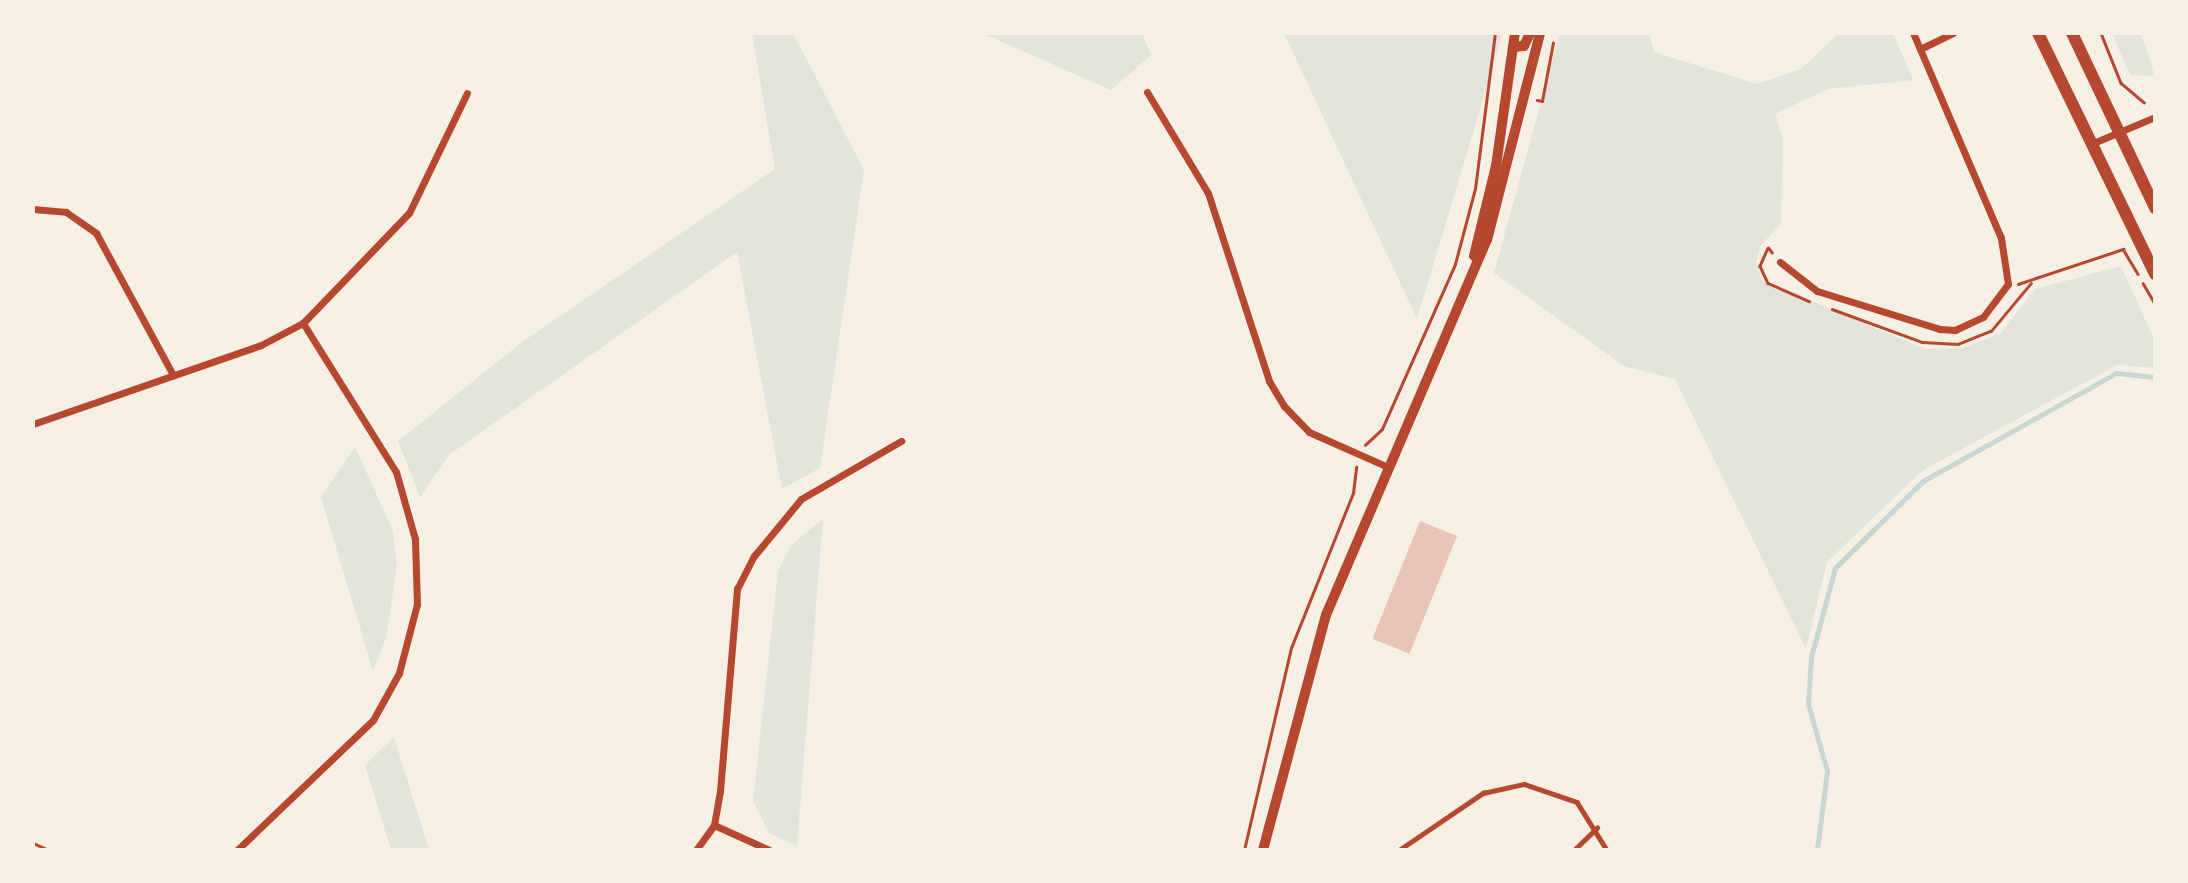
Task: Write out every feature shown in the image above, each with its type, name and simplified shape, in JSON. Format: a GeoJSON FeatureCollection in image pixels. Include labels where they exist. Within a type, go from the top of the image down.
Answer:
{"type":"FeatureCollection","features":[{"type":"Feature","properties":{"kind":"main road"},"geometry":{"type":"LineString","coordinates":[[2038,33],[2089,145],[2155,274]]}},
{"type":"Feature","properties":{"kind":"main road"},"geometry":{"type":"LineString","coordinates":[[2071,33],[2155,208]]}},
{"type":"Feature","properties":{"kind":"street"},"geometry":{"type":"LineString","coordinates":[[1472,265],[1496,166],[1515,33]]}},
{"type":"Feature","properties":{"kind":"street"},"geometry":{"type":"LineString","coordinates":[[1513,47],[1524,46],[1530,33]]}},
{"type":"Feature","properties":{"kind":"street"},"geometry":{"type":"LineString","coordinates":[[1264,850],[1325,615],[1500,201],[1540,33]]}},
{"type":"Feature","properties":{"kind":"street"},"geometry":{"type":"LineString","coordinates":[[1780,262],[1818,291],[1940,330],[1955,330],[1983,317],[2008,284],[2001,238],[1913,33]]}},
{"type":"Feature","properties":{"kind":"street"},"geometry":{"type":"LineString","coordinates":[[1920,49],[1953,33]]}},
{"type":"Feature","properties":{"kind":"street"},"geometry":{"type":"LineString","coordinates":[[33,424],[261,345],[303,323],[410,213],[467,93]]}},
{"type":"Feature","properties":{"kind":"street"},"geometry":{"type":"LineString","coordinates":[[1147,93],[1208,193],[1269,381],[1284,406],[1309,432],[1388,467]]}},
{"type":"Feature","properties":{"kind":"street"},"geometry":{"type":"LineString","coordinates":[[2089,145],[2155,117]]}},
{"type":"Feature","properties":{"kind":"street"},"geometry":{"type":"LineString","coordinates":[[33,209],[66,212],[96,233],[173,375]]}},
{"type":"Feature","properties":{"kind":"street"},"geometry":{"type":"LineString","coordinates":[[237,850],[373,720],[400,673],[417,604],[415,539],[396,472],[303,323]]}},
{"type":"Feature","properties":{"kind":"street"},"geometry":{"type":"LineString","coordinates":[[696,850],[714,825],[737,589],[754,556],[801,499],[901,441]]}},
{"type":"Feature","properties":{"kind":"street"},"geometry":{"type":"LineString","coordinates":[[714,825],[769,850]]}},
{"type":"Feature","properties":{"kind":"lane"},"geometry":{"type":"LineString","coordinates":[[1399,850],[1483,793],[1524,784],[1563,792],[1597,828],[1607,850]]}},
{"type":"Feature","properties":{"kind":"lane"},"geometry":{"type":"LineString","coordinates":[[1574,850],[1597,828]]}},
{"type":"Feature","properties":{"kind":"path"},"geometry":{"type":"LineString","coordinates":[[1365,445],[1385,423],[1455,264],[1475,190],[1495,33]]}},
{"type":"Feature","properties":{"kind":"path"},"geometry":{"type":"LineString","coordinates":[[1535,100],[1542,101],[1555,33]]}},
{"type":"Feature","properties":{"kind":"path"},"geometry":{"type":"LineString","coordinates":[[2101,33],[2121,83],[2144,102]]}},
{"type":"Feature","properties":{"kind":"path"},"geometry":{"type":"LineString","coordinates":[[2008,284],[2031,283],[2123,249],[2155,304]]}},
{"type":"Feature","properties":{"kind":"path"},"geometry":{"type":"LineString","coordinates":[[1244,850],[1290,648],[1353,493],[1356,467]]}},
{"type":"Feature","properties":{"kind":"path"},"geometry":{"type":"LineString","coordinates":[[33,843],[49,850]]}},
{"type":"Feature","properties":{"kind":"shaded area"},"geometry":{"type":"Polygon","coordinates":[[[752,33],[793,33],[864,170],[820,468],[782,489],[737,252],[449,455],[420,497],[398,441],[522,342],[775,169],[752,33]]]}},
{"type":"Feature","properties":{"kind":"shaded area"},"geometry":{"type":"Polygon","coordinates":[[[981,33],[1142,33],[1151,55],[1111,90],[981,33]]]}},
{"type":"Feature","properties":{"kind":"shaded area"},"geometry":{"type":"Polygon","coordinates":[[[1284,33],[1503,33],[1417,319],[1284,33]]]}},
{"type":"Feature","properties":{"kind":"shaded area"},"geometry":{"type":"Polygon","coordinates":[[[1560,33],[1649,33],[1654,52],[1757,84],[1801,69],[1839,33],[1893,33],[1913,80],[1828,89],[1775,114],[1783,138],[1781,224],[1761,245],[1756,262],[1763,281],[1925,349],[1963,348],[2001,333],[2035,289],[2121,266],[2155,341],[2155,368],[2117,365],[1922,471],[1827,562],[1806,649],[1675,379],[1624,366],[1494,273],[1560,33]]]}},
{"type":"Feature","properties":{"kind":"shaded area"},"geometry":{"type":"Polygon","coordinates":[[[2112,33],[2141,33],[2155,76],[2130,75],[2112,33]]]}},
{"type":"Feature","properties":{"kind":"shaded area"},"geometry":{"type":"Polygon","coordinates":[[[355,447],[393,531],[397,567],[386,638],[373,671],[321,497],[355,447]]]}},
{"type":"Feature","properties":{"kind":"shaded area"},"geometry":{"type":"Polygon","coordinates":[[[823,519],[797,846],[769,833],[753,801],[778,572],[790,546],[823,519]]]}},
{"type":"Feature","properties":{"kind":"shaded area"},"geometry":{"type":"Polygon","coordinates":[[[394,737],[429,850],[391,850],[365,765],[394,737]]]}},
{"type":"Feature","properties":{"kind":"building"},"geometry":{"type":"Polygon","coordinates":[[[1420,521],[1457,536],[1410,654],[1372,639],[1420,521]]]}},
{"type":"Feature","properties":{"kind":"waterway"},"geometry":{"type":"LineString","coordinates":[[1817,850],[1827,771],[1808,704],[1811,657],[1835,568],[1923,481],[2116,373],[2155,377]]}}]}
